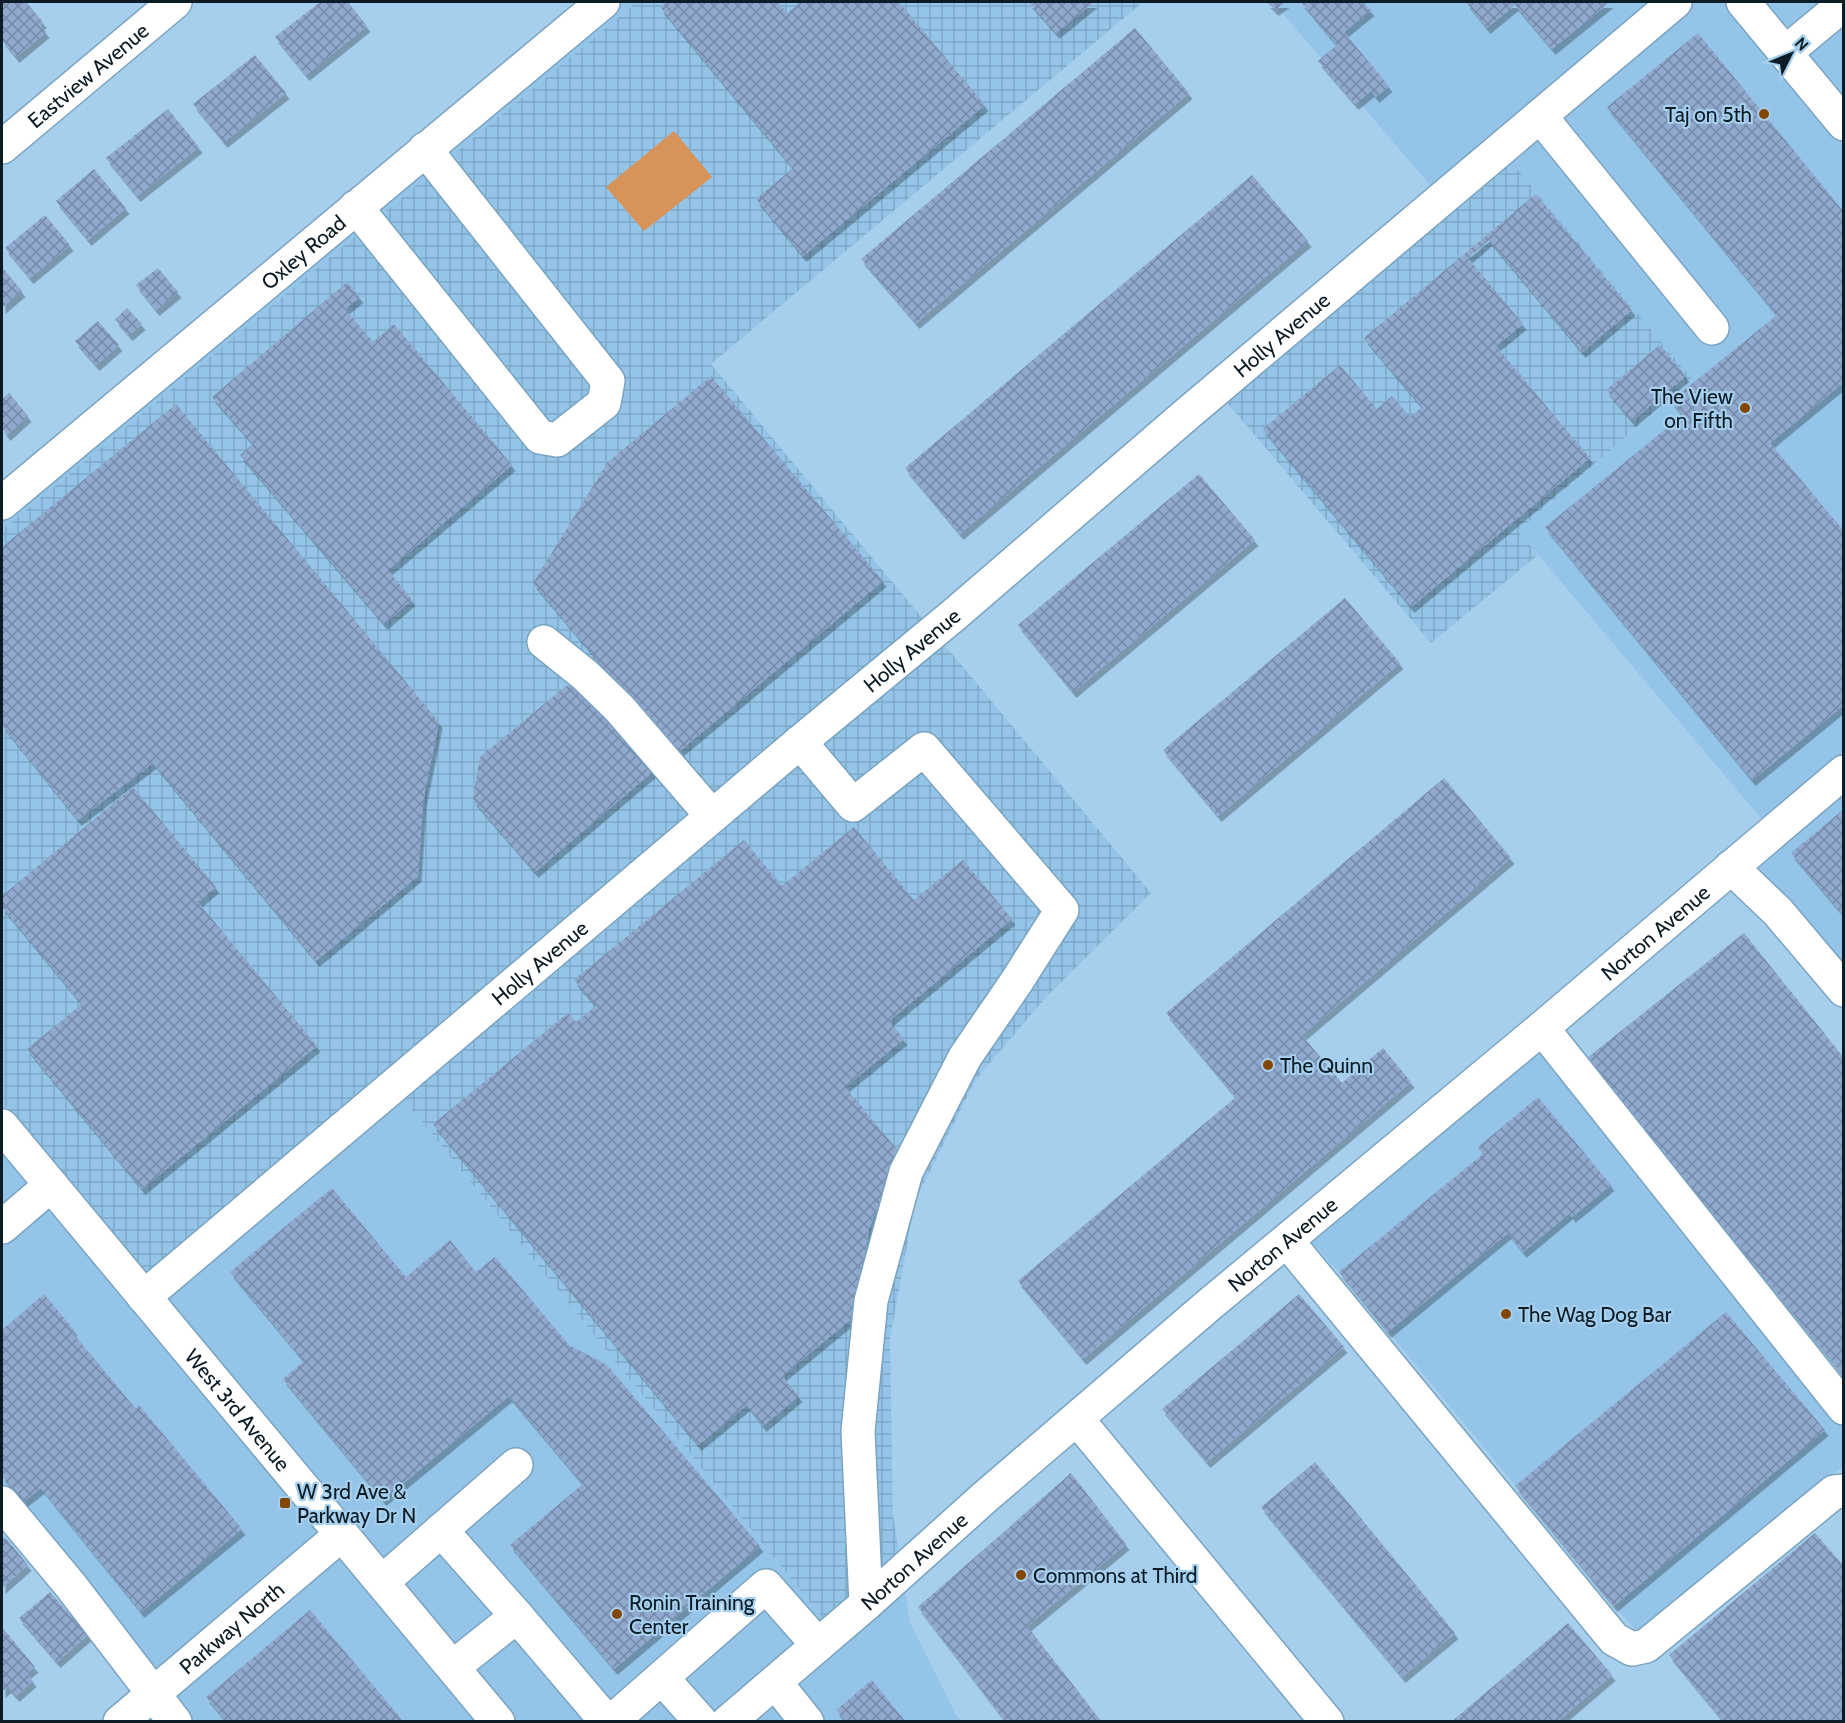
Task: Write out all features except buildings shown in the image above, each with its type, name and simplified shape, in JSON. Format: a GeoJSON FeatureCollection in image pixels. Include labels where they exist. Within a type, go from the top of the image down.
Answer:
{"type":"FeatureCollection","features":[{"type":"Feature","properties":{"kind":"street","name":"Eastview Avenue"},"geometry":{"type":"LineString","coordinates":[[2,147],[175,2]]}},
{"type":"Feature","properties":{"kind":"street","name":"Oxley Road"},"geometry":{"type":"LineString","coordinates":[[2,503],[603,2]]}},
{"type":"Feature","properties":{"kind":"street","name":"Holly Avenue"},"geometry":{"type":"LineString","coordinates":[[144,1297],[712,816],[955,614],[1178,422],[1675,2]]}},
{"type":"Feature","properties":{"kind":"street"},"geometry":{"type":"LineString","coordinates":[[1743,2],[1844,124]]}},
{"type":"Feature","properties":{"kind":"street"},"geometry":{"type":"LineString","coordinates":[[1785,53],[1844,4]]}},
{"type":"Feature","properties":{"kind":"street"},"geometry":{"type":"LineString","coordinates":[[1540,116],[1712,328]]}},
{"type":"Feature","properties":{"kind":"street"},"geometry":{"type":"LineString","coordinates":[[356,207],[540,438],[557,440],[604,403],[608,381],[425,149]]}},
{"type":"Feature","properties":{"kind":"street"},"geometry":{"type":"LineString","coordinates":[[544,642],[585,675],[619,708],[712,816]]}},
{"type":"Feature","properties":{"kind":"street"},"geometry":{"type":"LineString","coordinates":[[800,742],[853,805],[924,749],[1062,910],[965,1057],[906,1172],[871,1301],[858,1431],[866,1604]]}},
{"type":"Feature","properties":{"kind":"street","name":"Norton Avenue"},"geometry":{"type":"LineString","coordinates":[[728,1722],[1210,1304],[1542,1028],[1844,772]]}},
{"type":"Feature","properties":{"kind":"street"},"geometry":{"type":"LineString","coordinates":[[1731,867],[1778,912],[1844,990]]}},
{"type":"Feature","properties":{"kind":"street"},"geometry":{"type":"LineString","coordinates":[[1542,1028],[1844,1408]]}},
{"type":"Feature","properties":{"kind":"street","name":"West 3rd Avenue"},"geometry":{"type":"LineString","coordinates":[[2,1126],[498,1722]]}},
{"type":"Feature","properties":{"kind":"street"},"geometry":{"type":"LineString","coordinates":[[2,1227],[51,1185]]}},
{"type":"Feature","properties":{"kind":"street"},"geometry":{"type":"LineString","coordinates":[[1287,1241],[1614,1639],[1632,1649],[1646,1646],[1834,1492],[1844,1491]]}},
{"type":"Feature","properties":{"kind":"street"},"geometry":{"type":"LineString","coordinates":[[1077,1419],[1327,1722]]}},
{"type":"Feature","properties":{"kind":"street"},"geometry":{"type":"LineString","coordinates":[[382,1582],[516,1465]]}},
{"type":"Feature","properties":{"kind":"street"},"geometry":{"type":"LineString","coordinates":[[6,1516],[71,1587],[175,1722]]}},
{"type":"Feature","properties":{"kind":"street"},"geometry":{"type":"LineString","coordinates":[[441,1530],[609,1722],[766,1586],[818,1645]]}},
{"type":"Feature","properties":{"kind":"street","name":"Parkway North"},"geometry":{"type":"LineString","coordinates":[[120,1722],[342,1534]]}},
{"type":"Feature","properties":{"kind":"street"},"geometry":{"type":"LineString","coordinates":[[453,1667],[517,1616]]}},
{"type":"Feature","properties":{"kind":"street"},"geometry":{"type":"LineString","coordinates":[[662,1678],[701,1722]]}},
{"type":"Feature","properties":{"kind":"street"},"geometry":{"type":"LineString","coordinates":[[775,1682],[807,1722]]}},
{"type":"Feature","properties":{"kind":"shaded area"},"geometry":{"type":"Polygon","coordinates":[[[603,2],[637,2],[2,530],[2,507],[603,2]]]}},
{"type":"Feature","properties":{"kind":"shaded area"},"geometry":{"type":"Polygon","coordinates":[[[637,2],[1143,2],[711,364],[1151,893],[1047,996],[976,1079],[915,1201],[890,1339],[893,1515],[900,1560],[825,1621],[385,1076],[145,1275],[2,1102],[2,530],[637,2]]]}},
{"type":"Feature","properties":{"kind":"shaded area"},"geometry":{"type":"Polygon","coordinates":[[[1273,2],[1843,2],[1843,973],[1756,869],[1782,843],[1518,531],[1692,380],[1448,206],[1273,2]]]}},
{"type":"Feature","properties":{"kind":"shaded area"},"geometry":{"type":"Polygon","coordinates":[[[674,131],[712,177],[644,231],[606,187],[674,131]]]}},
{"type":"Feature","properties":{"kind":"shaded area"},"geometry":{"type":"Polygon","coordinates":[[[1507,157],[1692,379],[1518,531],[1538,555],[1431,643],[1224,399],[1507,157]]]}},
{"type":"Feature","properties":{"kind":"shaded area"},"geometry":{"type":"Polygon","coordinates":[[[1557,1031],[1843,1391],[1843,1466],[1640,1636],[1339,1272],[1312,1243],[1557,1031]]]}},
{"type":"Feature","properties":{"kind":"shaded area"},"geometry":{"type":"Polygon","coordinates":[[[385,1076],[824,1620],[900,1560],[910,1623],[956,1715],[962,1721],[177,1721],[2,1510],[2,1102],[146,1275],[385,1076]]]}},
{"type":"Feature","properties":{"kind":"place","name":"Taj on 5th"},"geometry":{"type":"Point","coordinates":[1764,114]}},
{"type":"Feature","properties":{"kind":"place","name":"The View on Fifth"},"geometry":{"type":"Point","coordinates":[1745,408]}},
{"type":"Feature","properties":{"kind":"place","name":"The Quinn"},"geometry":{"type":"Point","coordinates":[1268,1065]}},
{"type":"Feature","properties":{"kind":"place","name":"The Wag Dog Bar"},"geometry":{"type":"Point","coordinates":[1506,1314]}},
{"type":"Feature","properties":{"kind":"place","name":"W 3rd Ave & Parkway Dr N"},"geometry":{"type":"Point","coordinates":[285,1503]}},
{"type":"Feature","properties":{"kind":"place","name":"Commons at Third"},"geometry":{"type":"Point","coordinates":[1021,1575]}},
{"type":"Feature","properties":{"kind":"place","name":"Ronin Training Center"},"geometry":{"type":"Point","coordinates":[617,1614]}}]}
